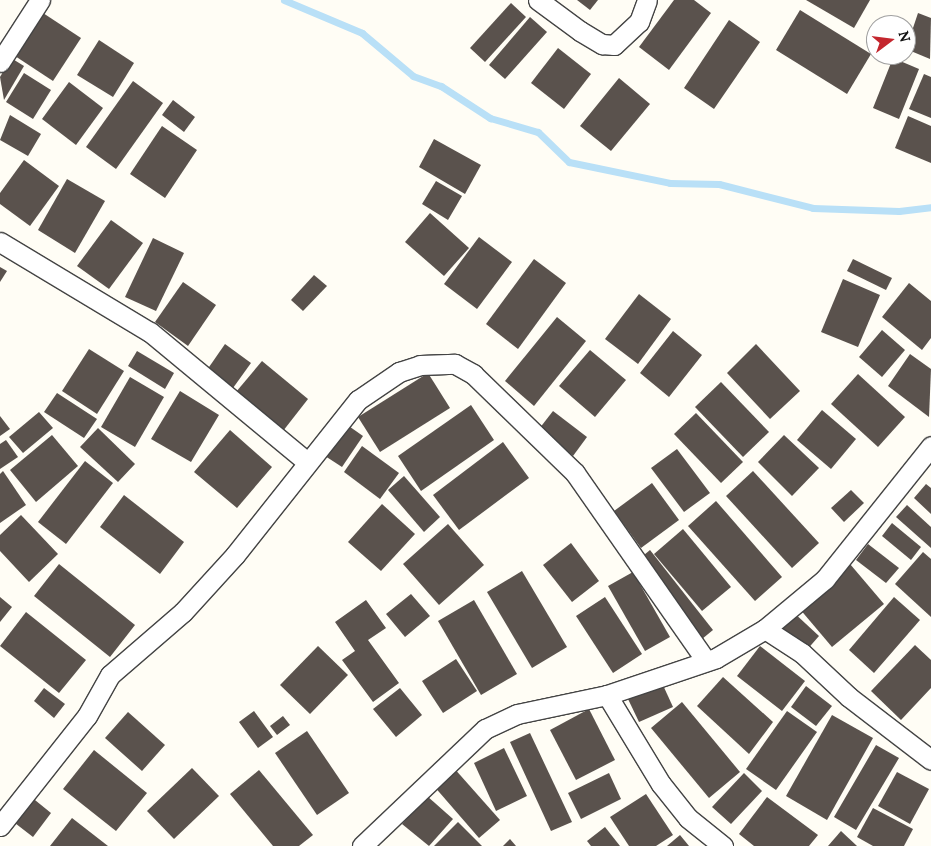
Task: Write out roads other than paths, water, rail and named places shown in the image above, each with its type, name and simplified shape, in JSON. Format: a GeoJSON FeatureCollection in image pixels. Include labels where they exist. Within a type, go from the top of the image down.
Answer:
{"type":"FeatureCollection","features":[{"type":"Feature","properties":{"kind":"street"},"geometry":{"type":"LineString","coordinates":[[0,62],[40,0]]}},
{"type":"Feature","properties":{"kind":"street"},"geometry":{"type":"LineString","coordinates":[[538,0],[580,31],[602,44],[614,45],[639,22],[647,0]]}},
{"type":"Feature","properties":{"kind":"street"},"geometry":{"type":"LineString","coordinates":[[0,242],[150,332],[307,462]]}},
{"type":"Feature","properties":{"kind":"street"},"geometry":{"type":"LineString","coordinates":[[0,826],[87,716],[110,675],[183,612],[235,555],[307,462],[377,384],[420,365],[455,364],[473,374],[575,473],[706,661]]}},
{"type":"Feature","properties":{"kind":"street"},"geometry":{"type":"LineString","coordinates":[[362,846],[485,729],[517,714],[607,695],[706,661],[765,629],[825,579],[931,446]]}},
{"type":"Feature","properties":{"kind":"street"},"geometry":{"type":"LineString","coordinates":[[765,629],[802,653],[849,697],[931,760]]}},
{"type":"Feature","properties":{"kind":"street"},"geometry":{"type":"LineString","coordinates":[[607,695],[661,784],[688,818],[723,846]]}},
{"type":"Feature","properties":{"kind":"waterway"},"geometry":{"type":"LineString","coordinates":[[284,0],[362,33],[413,76],[441,86],[490,118],[538,132],[569,162],[670,183],[719,184],[813,208],[899,211],[931,207]]}}]}
